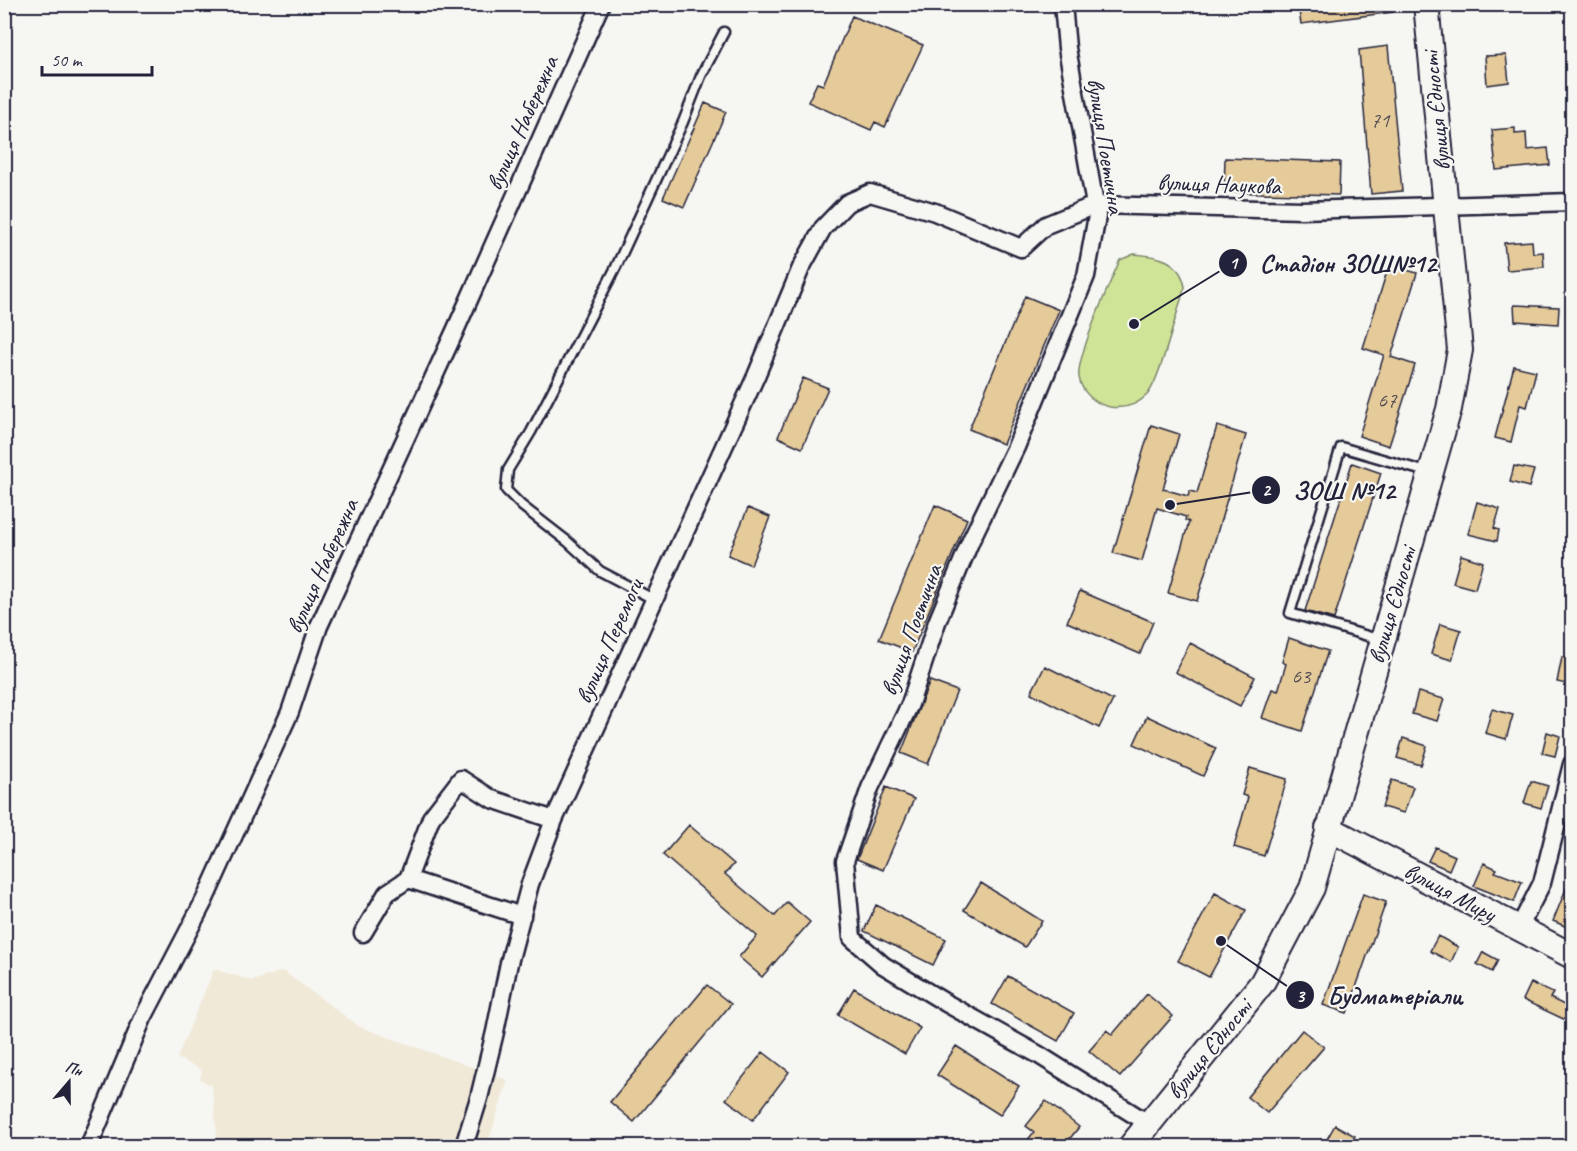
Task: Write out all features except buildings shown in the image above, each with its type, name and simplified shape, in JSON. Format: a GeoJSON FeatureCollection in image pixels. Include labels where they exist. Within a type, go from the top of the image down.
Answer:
{"type":"FeatureCollection","features":[{"type":"Feature","properties":{"kind":"street","name":"вулиця Набережна"},"geometry":{"type":"LineString","coordinates":[[89,1146],[143,1018],[204,902],[290,712],[319,626],[455,332],[602,4]]}},
{"type":"Feature","properties":{"kind":"street","name":"вулиця Поетична"},"geometry":{"type":"LineString","coordinates":[[1063,4],[1067,48],[1097,216],[1086,276],[1016,447],[971,540],[937,622],[910,704],[870,788],[845,861],[852,938],[883,965],[1039,1055],[1149,1124]]}},
{"type":"Feature","properties":{"kind":"street","name":"вулиця Єдності"},"geometry":{"type":"LineString","coordinates":[[1131,1146],[1262,982],[1312,888],[1449,409],[1460,350],[1426,4]]}},
{"type":"Feature","properties":{"kind":"street","name":"вулиця Наукова"},"geometry":{"type":"LineString","coordinates":[[870,193],[935,212],[1022,248],[1046,225],[1095,204],[1302,210],[1572,202]]}},
{"type":"Feature","properties":{"kind":"street","name":"вулиця Перемоги"},"geometry":{"type":"LineString","coordinates":[[464,1146],[493,1043],[509,963],[530,884],[554,820],[756,376],[801,268],[823,228],[847,203],[870,193]]}},
{"type":"Feature","properties":{"kind":"street"},"geometry":{"type":"LineString","coordinates":[[1519,928],[1542,883],[1572,764]]}},
{"type":"Feature","properties":{"kind":"street"},"geometry":{"type":"LineString","coordinates":[[363,933],[387,893],[408,879],[430,818],[461,779],[492,799],[554,820]]}},
{"type":"Feature","properties":{"kind":"street","name":"вулиця Миру"},"geometry":{"type":"LineString","coordinates":[[1328,828],[1572,956]]}},
{"type":"Feature","properties":{"kind":"street"},"geometry":{"type":"LineString","coordinates":[[408,879],[522,916]]}},
{"type":"Feature","properties":{"kind":"lane"},"geometry":{"type":"LineString","coordinates":[[653,599],[600,571],[567,541],[522,506],[506,490],[508,470],[531,432],[616,267],[723,32]]}},
{"type":"Feature","properties":{"kind":"lane"},"geometry":{"type":"LineString","coordinates":[[1382,640],[1290,613],[1341,447],[1430,473]]}},
{"type":"Feature","properties":{"kind":"shaded area"},"geometry":{"type":"Polygon","coordinates":[[[214,969],[252,981],[283,971],[360,1027],[508,1080],[487,1146],[218,1146],[212,1086],[200,1079],[202,1070],[177,1058],[214,969]]]}},
{"type":"Feature","properties":{"kind":"green space"},"geometry":{"type":"Polygon","coordinates":[[[1134,254],[1167,261],[1178,270],[1185,287],[1163,360],[1147,395],[1125,407],[1110,407],[1094,400],[1083,388],[1079,377],[1080,367],[1095,319],[1120,260],[1134,254]]]}},
{"type":"Feature","properties":{"kind":"place","name":"Стадіон ЗОШ№12"},"geometry":{"type":"Point","coordinates":[1134,324]}},
{"type":"Feature","properties":{"kind":"place","name":"ЗОШ №12"},"geometry":{"type":"Point","coordinates":[1170,505]}},
{"type":"Feature","properties":{"kind":"place","name":"Будматеріали"},"geometry":{"type":"Point","coordinates":[1221,941]}}]}
